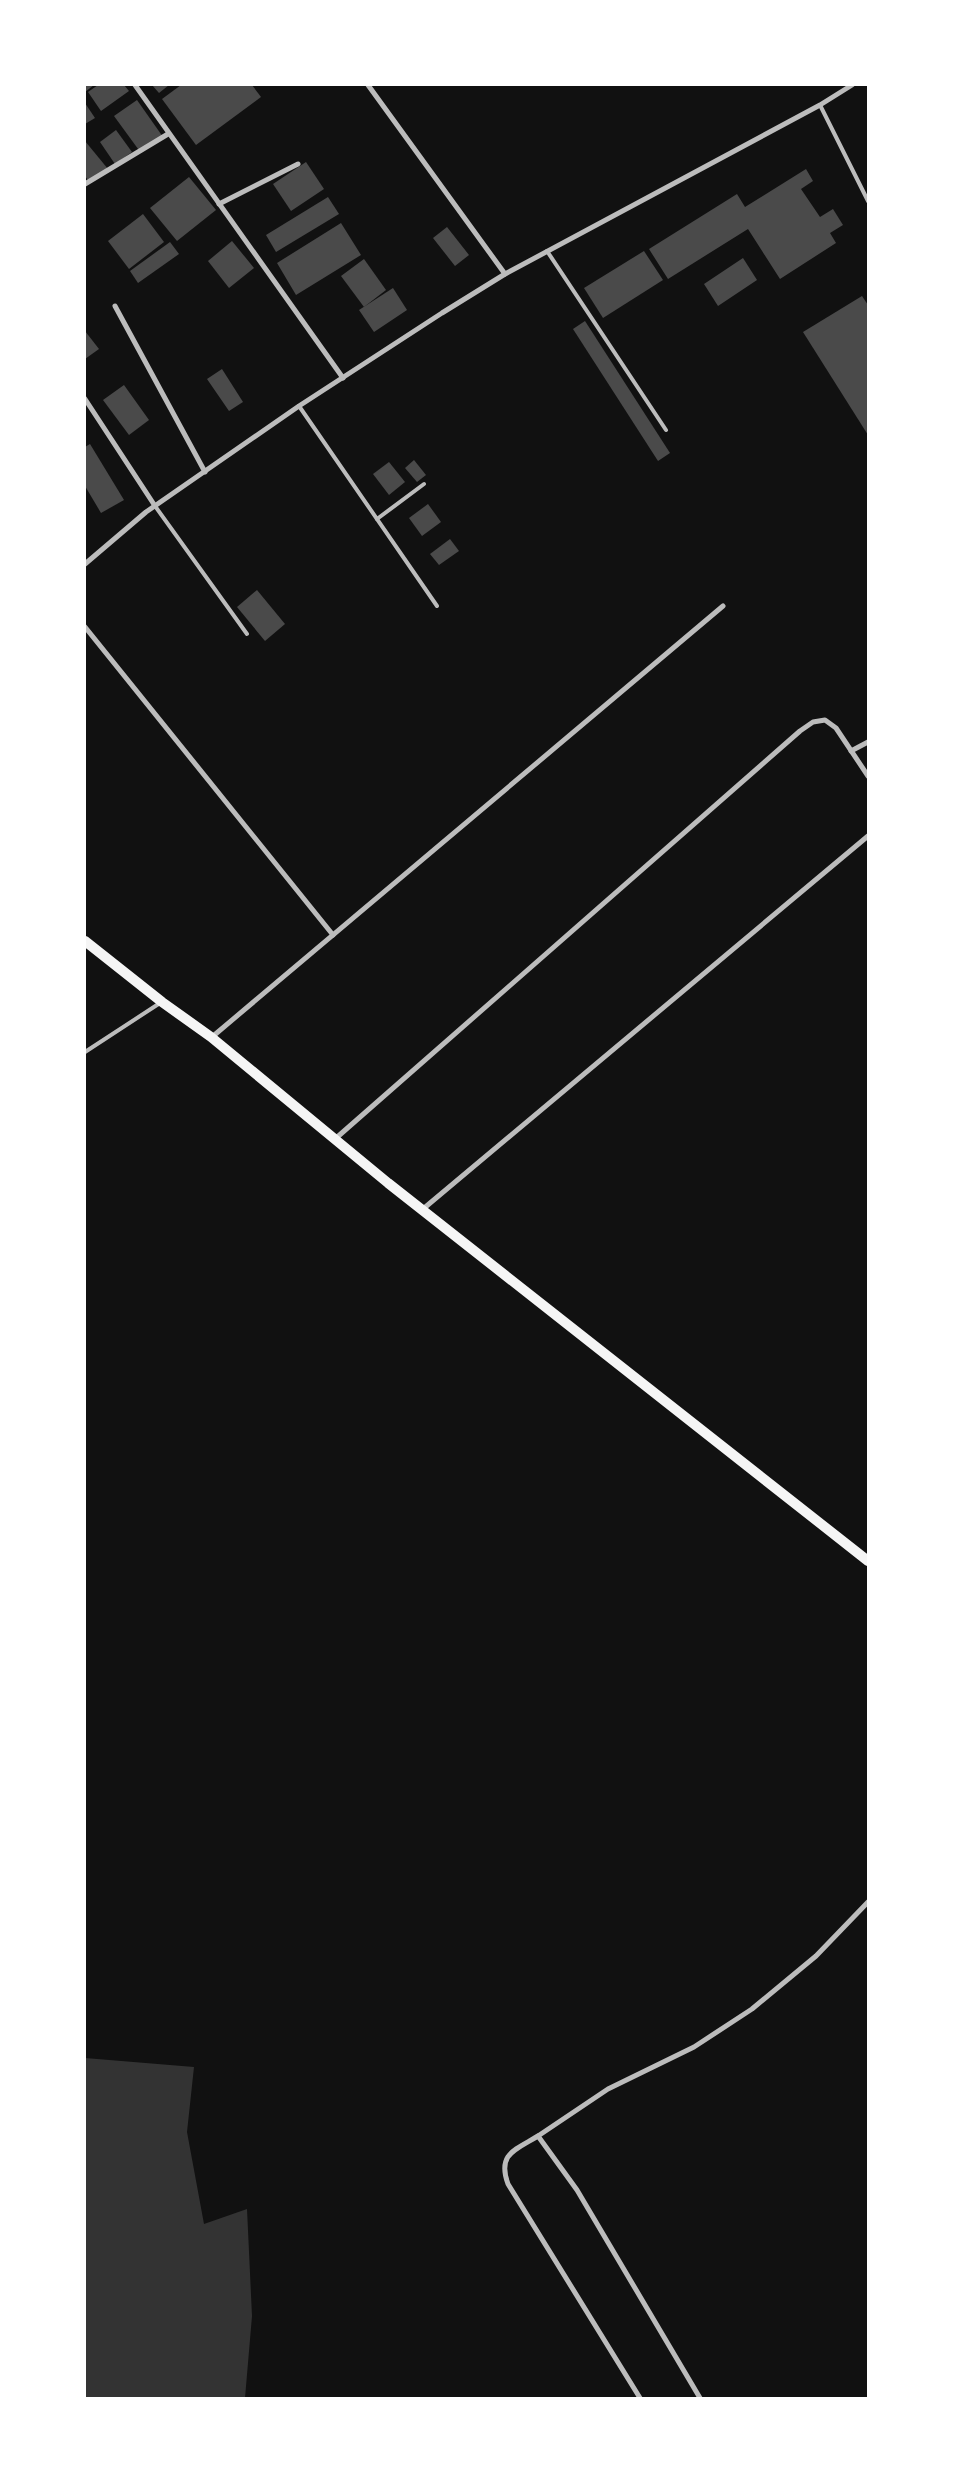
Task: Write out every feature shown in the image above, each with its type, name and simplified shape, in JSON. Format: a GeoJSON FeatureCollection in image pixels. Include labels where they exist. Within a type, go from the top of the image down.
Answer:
{"type":"FeatureCollection","features":[{"type":"Feature","properties":{"kind":"main road"},"geometry":{"type":"LineString","coordinates":[[85,942],[211,1038],[335,1139],[868,1561]]}},
{"type":"Feature","properties":{"kind":"street"},"geometry":{"type":"LineString","coordinates":[[135,85],[343,378]]}},
{"type":"Feature","properties":{"kind":"street"},"geometry":{"type":"LineString","coordinates":[[368,85],[505,274]]}},
{"type":"Feature","properties":{"kind":"street"},"geometry":{"type":"LineString","coordinates":[[85,564],[155,506],[299,406],[505,274],[820,105],[852,85]]}},
{"type":"Feature","properties":{"kind":"street"},"geometry":{"type":"LineString","coordinates":[[85,184],[168,134]]}},
{"type":"Feature","properties":{"kind":"street"},"geometry":{"type":"LineString","coordinates":[[219,204],[298,164]]}},
{"type":"Feature","properties":{"kind":"street"},"geometry":{"type":"LineString","coordinates":[[115,306],[205,472]]}},
{"type":"Feature","properties":{"kind":"street"},"geometry":{"type":"LineString","coordinates":[[85,399],[155,506]]}},
{"type":"Feature","properties":{"kind":"street"},"geometry":{"type":"LineString","coordinates":[[211,1038],[723,606]]}},
{"type":"Feature","properties":{"kind":"street"},"geometry":{"type":"LineString","coordinates":[[85,627],[333,935]]}},
{"type":"Feature","properties":{"kind":"street"},"geometry":{"type":"LineString","coordinates":[[335,1139],[800,731],[813,722],[825,720],[836,728],[868,776]]}},
{"type":"Feature","properties":{"kind":"street"},"geometry":{"type":"LineString","coordinates":[[851,751],[868,742]]}},
{"type":"Feature","properties":{"kind":"street"},"geometry":{"type":"LineString","coordinates":[[423,1209],[868,836]]}},
{"type":"Feature","properties":{"kind":"street"},"geometry":{"type":"LineString","coordinates":[[640,2398],[508,2184],[503,2171],[504,2161],[510,2154],[608,2089],[694,2047],[732,2024],[816,1956],[868,1902]]}},
{"type":"Feature","properties":{"kind":"street"},"geometry":{"type":"LineString","coordinates":[[538,2136],[577,2190],[700,2398]]}},
{"type":"Feature","properties":{"kind":"lane"},"geometry":{"type":"LineString","coordinates":[[820,105],[868,201]]}},
{"type":"Feature","properties":{"kind":"lane"},"geometry":{"type":"LineString","coordinates":[[547,251],[666,430]]}},
{"type":"Feature","properties":{"kind":"lane"},"geometry":{"type":"LineString","coordinates":[[299,406],[437,606]]}},
{"type":"Feature","properties":{"kind":"lane"},"geometry":{"type":"LineString","coordinates":[[377,519],[424,484]]}},
{"type":"Feature","properties":{"kind":"lane"},"geometry":{"type":"LineString","coordinates":[[155,506],[247,634]]}},
{"type":"Feature","properties":{"kind":"lane"},"geometry":{"type":"LineString","coordinates":[[85,1052],[162,1002]]}},
{"type":"Feature","properties":{"kind":"shaded area"},"geometry":{"type":"Polygon","coordinates":[[[85,2058],[194,2067],[187,2132],[204,2224],[247,2209],[252,2316],[245,2398],[85,2398],[85,2058]]]}},
{"type":"Feature","properties":{"kind":"building"},"geometry":{"type":"Polygon","coordinates":[[[85,85],[94,85],[85,92],[85,85]]]}},
{"type":"Feature","properties":{"kind":"building"},"geometry":{"type":"Polygon","coordinates":[[[98,85],[124,85],[129,91],[101,111],[88,92],[98,85]]]}},
{"type":"Feature","properties":{"kind":"building"},"geometry":{"type":"Polygon","coordinates":[[[152,85],[169,85],[159,93],[152,85]]]}},
{"type":"Feature","properties":{"kind":"building"},"geometry":{"type":"Polygon","coordinates":[[[181,85],[252,85],[261,97],[196,145],[162,99],[181,85]]]}},
{"type":"Feature","properties":{"kind":"building"},"geometry":{"type":"Polygon","coordinates":[[[137,100],[163,137],[141,153],[114,116],[137,100]]]}},
{"type":"Feature","properties":{"kind":"building"},"geometry":{"type":"Polygon","coordinates":[[[85,103],[95,118],[85,124],[85,103]]]}},
{"type":"Feature","properties":{"kind":"building"},"geometry":{"type":"Polygon","coordinates":[[[116,130],[132,152],[115,164],[100,142],[116,130]]]}},
{"type":"Feature","properties":{"kind":"building"},"geometry":{"type":"Polygon","coordinates":[[[85,141],[108,169],[90,183],[85,176],[85,141]]]}},
{"type":"Feature","properties":{"kind":"building"},"geometry":{"type":"Polygon","coordinates":[[[306,162],[324,189],[291,211],[273,184],[306,162]]]}},
{"type":"Feature","properties":{"kind":"building"},"geometry":{"type":"Polygon","coordinates":[[[806,169],[813,181],[801,189],[820,217],[833,209],[843,225],[830,233],[836,243],[780,279],[748,229],[668,279],[649,249],[737,194],[745,207],[806,169]]]}},
{"type":"Feature","properties":{"kind":"building"},"geometry":{"type":"Polygon","coordinates":[[[189,177],[216,210],[177,241],[150,208],[189,177]]]}},
{"type":"Feature","properties":{"kind":"building"},"geometry":{"type":"Polygon","coordinates":[[[328,197],[339,214],[276,252],[266,235],[328,197]]]}},
{"type":"Feature","properties":{"kind":"building"},"geometry":{"type":"Polygon","coordinates":[[[143,214],[164,242],[129,269],[108,241],[143,214]]]}},
{"type":"Feature","properties":{"kind":"building"},"geometry":{"type":"Polygon","coordinates":[[[341,223],[361,255],[296,295],[277,263],[341,223]]]}},
{"type":"Feature","properties":{"kind":"building"},"geometry":{"type":"Polygon","coordinates":[[[447,227],[469,255],[455,266],[433,238],[447,227]]]}},
{"type":"Feature","properties":{"kind":"building"},"geometry":{"type":"Polygon","coordinates":[[[232,241],[254,268],[229,288],[208,261],[232,241]]]}},
{"type":"Feature","properties":{"kind":"building"},"geometry":{"type":"Polygon","coordinates":[[[170,242],[179,254],[138,283],[130,271],[170,242]]]}},
{"type":"Feature","properties":{"kind":"building"},"geometry":{"type":"Polygon","coordinates":[[[644,251],[663,280],[603,318],[584,288],[644,251]]]}},
{"type":"Feature","properties":{"kind":"building"},"geometry":{"type":"Polygon","coordinates":[[[743,258],[757,280],[718,306],[704,284],[743,258]]]}},
{"type":"Feature","properties":{"kind":"building"},"geometry":{"type":"Polygon","coordinates":[[[364,259],[386,290],[364,307],[341,276],[364,259]]]}},
{"type":"Feature","properties":{"kind":"building"},"geometry":{"type":"Polygon","coordinates":[[[393,288],[407,310],[374,332],[359,310],[393,288]]]}},
{"type":"Feature","properties":{"kind":"building"},"geometry":{"type":"Polygon","coordinates":[[[862,296],[868,305],[868,435],[803,332],[862,296]]]}},
{"type":"Feature","properties":{"kind":"building"},"geometry":{"type":"Polygon","coordinates":[[[585,321],[670,453],[658,461],[573,329],[585,321]]]}},
{"type":"Feature","properties":{"kind":"building"},"geometry":{"type":"Polygon","coordinates":[[[85,331],[99,349],[85,359],[85,331]]]}},
{"type":"Feature","properties":{"kind":"building"},"geometry":{"type":"Polygon","coordinates":[[[222,369],[243,402],[229,411],[207,379],[222,369]]]}},
{"type":"Feature","properties":{"kind":"building"},"geometry":{"type":"Polygon","coordinates":[[[124,385],[149,420],[129,435],[103,400],[124,385]]]}},
{"type":"Feature","properties":{"kind":"building"},"geometry":{"type":"Polygon","coordinates":[[[90,444],[124,500],[101,513],[85,486],[85,447],[90,444]]]}},
{"type":"Feature","properties":{"kind":"building"},"geometry":{"type":"Polygon","coordinates":[[[414,460],[426,475],[417,482],[405,468],[414,460]]]}},
{"type":"Feature","properties":{"kind":"building"},"geometry":{"type":"Polygon","coordinates":[[[389,462],[405,482],[389,495],[373,474],[389,462]]]}},
{"type":"Feature","properties":{"kind":"building"},"geometry":{"type":"Polygon","coordinates":[[[428,504],[441,522],[422,536],[409,518],[428,504]]]}},
{"type":"Feature","properties":{"kind":"building"},"geometry":{"type":"Polygon","coordinates":[[[450,539],[459,551],[439,565],[430,554],[450,539]]]}},
{"type":"Feature","properties":{"kind":"building"},"geometry":{"type":"Polygon","coordinates":[[[257,590],[285,624],[265,641],[237,607],[257,590]]]}}]}
